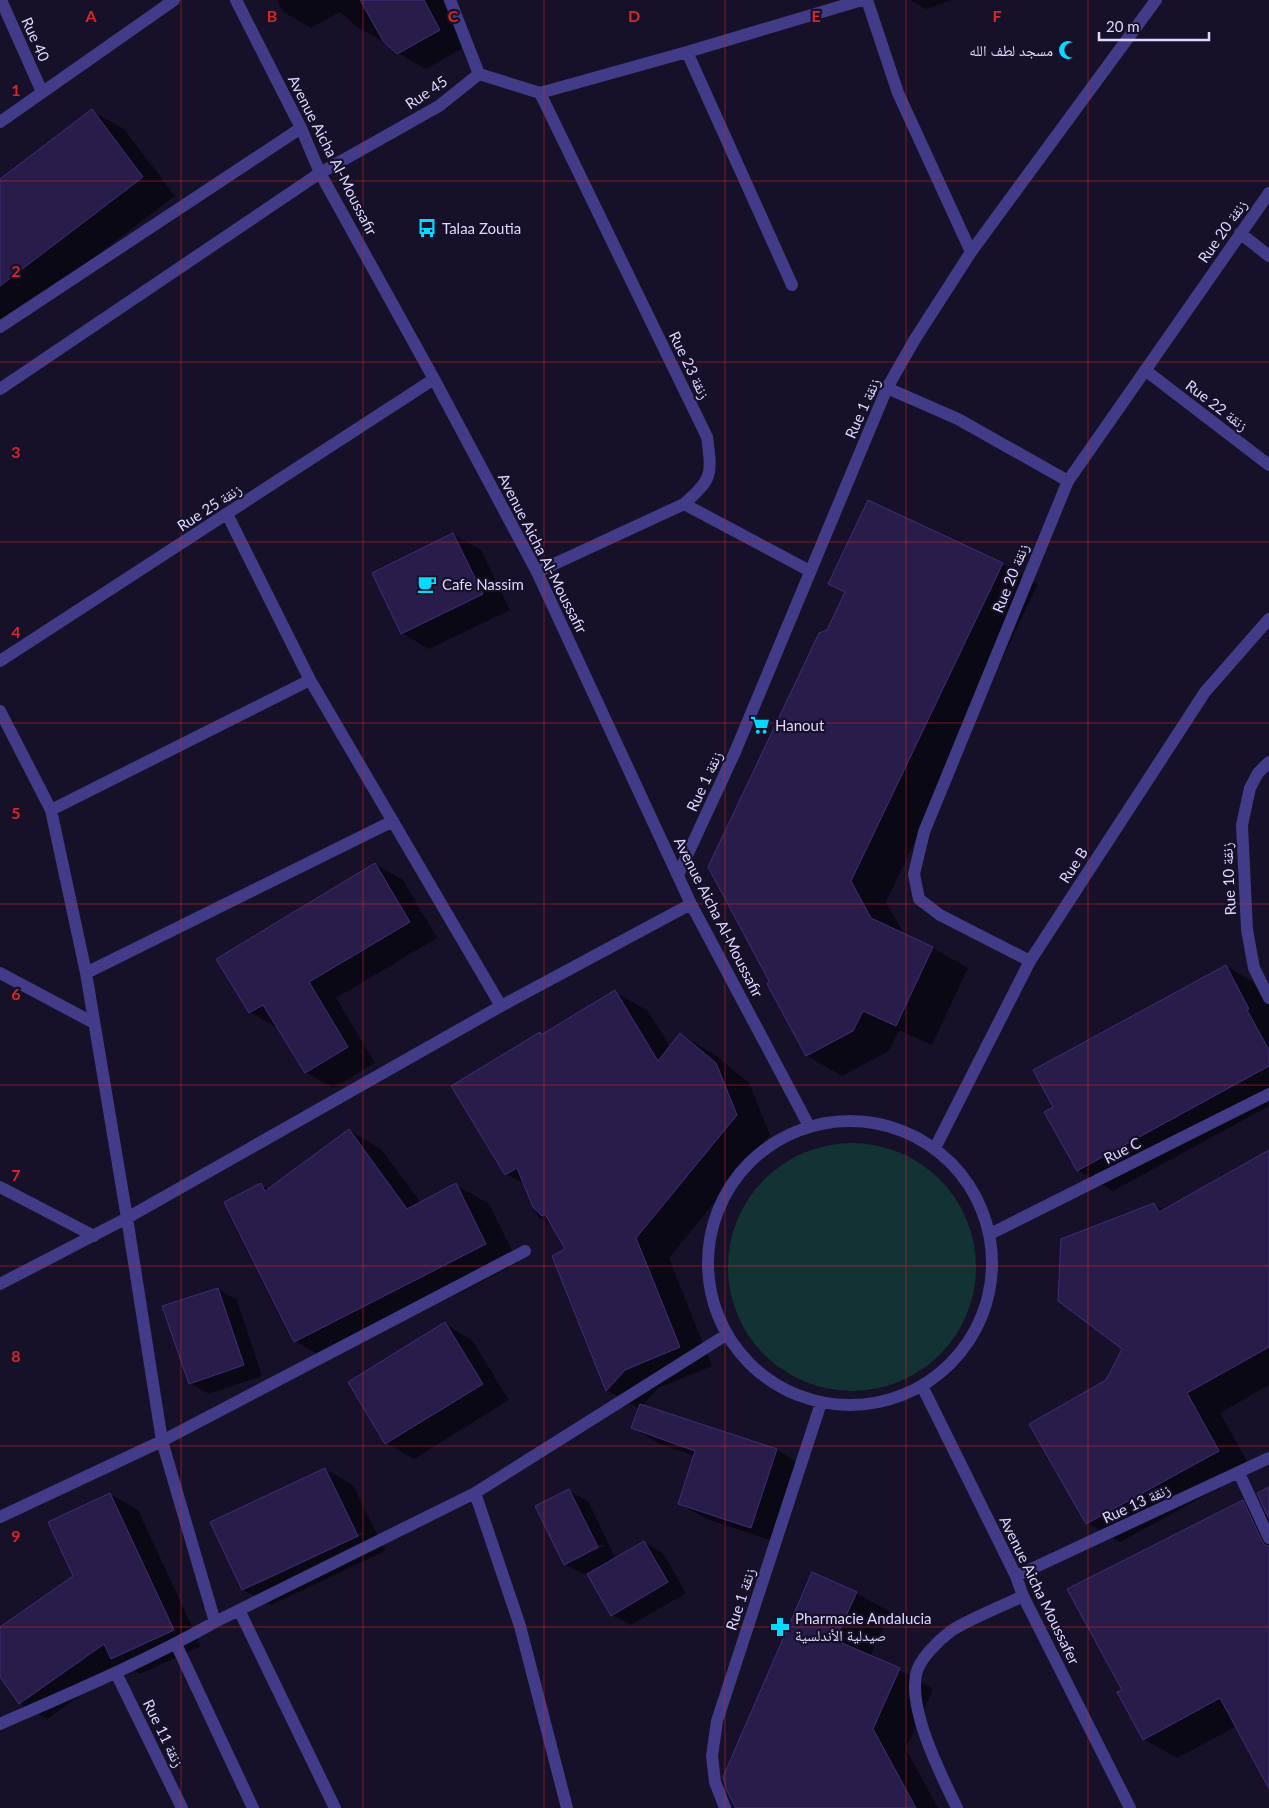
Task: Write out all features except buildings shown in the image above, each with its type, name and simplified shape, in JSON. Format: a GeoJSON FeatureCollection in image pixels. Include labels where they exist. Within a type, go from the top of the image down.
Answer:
{"type":"FeatureCollection","features":[{"type":"Feature","properties":{"kind":"street","name":"Rue 40"},"geometry":{"type":"LineString","coordinates":[[1,0],[42,92]]}},
{"type":"Feature","properties":{"kind":"street"},"geometry":{"type":"LineString","coordinates":[[0,122],[174,0]]}},
{"type":"Feature","properties":{"kind":"street","name":"Avenue Aicha Al-Moussafir"},"geometry":{"type":"LineString","coordinates":[[236,0],[301,128],[320,173],[434,379],[536,572],[691,904],[809,1126]]}},
{"type":"Feature","properties":{"kind":"street"},"geometry":{"type":"LineString","coordinates":[[450,0],[479,74],[540,93],[862,0]]}},
{"type":"Feature","properties":{"kind":"street"},"geometry":{"type":"LineString","coordinates":[[867,0],[898,93],[970,252]]}},
{"type":"Feature","properties":{"kind":"street","name":"Rue 1 زنقة"},"geometry":{"type":"LineString","coordinates":[[678,875],[735,752],[887,388],[970,252],[1156,0]]}},
{"type":"Feature","properties":{"kind":"street"},"geometry":{"type":"LineString","coordinates":[[687,52],[792,285]]}},
{"type":"Feature","properties":{"kind":"street","name":"Rue 45"},"geometry":{"type":"LineString","coordinates":[[0,389],[320,173],[439,106],[479,74]]}},
{"type":"Feature","properties":{"kind":"street","name":"Rue 23 زنقة"},"geometry":{"type":"LineString","coordinates":[[536,572],[684,504],[702,488],[711,468],[707,438],[540,93]]}},
{"type":"Feature","properties":{"kind":"street"},"geometry":{"type":"LineString","coordinates":[[0,327],[301,128]]}},
{"type":"Feature","properties":{"kind":"street","name":"Rue 20 زنقة"},"geometry":{"type":"LineString","coordinates":[[1030,961],[940,915],[919,899],[914,874],[924,832],[1068,481],[1269,193]]}},
{"type":"Feature","properties":{"kind":"street"},"geometry":{"type":"LineString","coordinates":[[1240,234],[1269,256]]}},
{"type":"Feature","properties":{"kind":"street","name":"Rue 22 زنقة"},"geometry":{"type":"LineString","coordinates":[[1145,370],[1269,465]]}},
{"type":"Feature","properties":{"kind":"street","name":"Rue 25 زنقة"},"geometry":{"type":"LineString","coordinates":[[0,661],[434,379]]}},
{"type":"Feature","properties":{"kind":"street"},"geometry":{"type":"LineString","coordinates":[[887,388],[958,419],[1068,481]]}},
{"type":"Feature","properties":{"kind":"street"},"geometry":{"type":"LineString","coordinates":[[684,504],[810,571]]}},
{"type":"Feature","properties":{"kind":"street"},"geometry":{"type":"LineString","coordinates":[[227,514],[310,680],[501,1006]]}},
{"type":"Feature","properties":{"kind":"street","name":"Rue B"},"geometry":{"type":"LineString","coordinates":[[935,1148],[1030,961],[1205,692],[1269,619]]}},
{"type":"Feature","properties":{"kind":"street"},"geometry":{"type":"LineString","coordinates":[[51,810],[310,680]]}},
{"type":"Feature","properties":{"kind":"street"},"geometry":{"type":"LineString","coordinates":[[0,711],[51,810],[86,973],[162,1441],[215,1622]]}},
{"type":"Feature","properties":{"kind":"street","name":"Rue 10 زنقة"},"geometry":{"type":"LineString","coordinates":[[1269,762],[1258,773],[1250,788],[1242,825],[1247,930],[1254,968],[1269,998]]}},
{"type":"Feature","properties":{"kind":"street"},"geometry":{"type":"LineString","coordinates":[[86,973],[393,821]]}},
{"type":"Feature","properties":{"kind":"street"},"geometry":{"type":"LineString","coordinates":[[0,1284],[127,1218],[501,1006],[691,904]]}},
{"type":"Feature","properties":{"kind":"street"},"geometry":{"type":"LineString","coordinates":[[0,973],[94,1023]]}},
{"type":"Feature","properties":{"kind":"street","name":"Rue C"},"geometry":{"type":"LineString","coordinates":[[990,1234],[1269,1094]]}},
{"type":"Feature","properties":{"kind":"street"},"geometry":{"type":"LineString","coordinates":[[842,1120],[875,1122],[907,1131],[935,1148],[960,1172],[979,1201],[990,1234],[991,1278],[986,1304],[972,1336],[950,1364],[922,1386],[889,1400],[856,1406],[821,1403],[793,1394],[767,1379],[744,1359],[726,1335],[712,1301],[707,1265],[712,1228],[725,1194],[747,1164],[776,1141],[809,1126],[842,1120]]}},
{"type":"Feature","properties":{"kind":"street"},"geometry":{"type":"LineString","coordinates":[[0,1187],[94,1236]]}},
{"type":"Feature","properties":{"kind":"street"},"geometry":{"type":"LineString","coordinates":[[0,1517],[162,1441],[525,1251]]}},
{"type":"Feature","properties":{"kind":"street"},"geometry":{"type":"LineString","coordinates":[[0,1724],[116,1673],[176,1644],[215,1622],[475,1493],[726,1335]]}},
{"type":"Feature","properties":{"kind":"street","name":"Avenue Aicha Moussafer"},"geometry":{"type":"LineString","coordinates":[[922,1386],[1016,1576],[1023,1596],[1130,1808]]}},
{"type":"Feature","properties":{"kind":"street","name":"Rue 1 زنقة"},"geometry":{"type":"LineString","coordinates":[[724,1808],[715,1782],[712,1756],[716,1721],[821,1403]]}},
{"type":"Feature","properties":{"kind":"street","name":"Rue 13 زنقة"},"geometry":{"type":"LineString","coordinates":[[1016,1576],[1269,1458]]}},
{"type":"Feature","properties":{"kind":"street"},"geometry":{"type":"LineString","coordinates":[[1239,1473],[1269,1538]]}},
{"type":"Feature","properties":{"kind":"street"},"geometry":{"type":"LineString","coordinates":[[475,1493],[520,1626],[567,1808]]}},
{"type":"Feature","properties":{"kind":"street"},"geometry":{"type":"LineString","coordinates":[[957,1808],[936,1765],[915,1702],[916,1674],[927,1653],[951,1632],[1023,1596]]}},
{"type":"Feature","properties":{"kind":"street"},"geometry":{"type":"LineString","coordinates":[[239,1610],[335,1808]]}},
{"type":"Feature","properties":{"kind":"street"},"geometry":{"type":"LineString","coordinates":[[176,1644],[252,1808]]}},
{"type":"Feature","properties":{"kind":"street","name":"Rue 11 زنقة"},"geometry":{"type":"LineString","coordinates":[[116,1673],[182,1808]]}},
{"type":"Feature","properties":{"kind":"green space"},"geometry":{"type":"Polygon","coordinates":[[[852,1143],[888,1149],[910,1158],[930,1171],[948,1189],[961,1209],[970,1231],[976,1267],[970,1303],[961,1325],[948,1345],[930,1363],[910,1376],[888,1385],[852,1391],[816,1385],[794,1376],[774,1363],[756,1345],[743,1325],[734,1303],[728,1267],[734,1231],[743,1209],[756,1189],[774,1171],[794,1158],[816,1149],[852,1143]]]}},
{"type":"Feature","properties":{"kind":"place","name":"مسجد لطف الله"},"geometry":{"type":"Point","coordinates":[1068,50]}},
{"type":"Feature","properties":{"kind":"place","name":"Talaa Zoutia"},"geometry":{"type":"Point","coordinates":[427,228]}},
{"type":"Feature","properties":{"kind":"place","name":"Cafe Nassim"},"geometry":{"type":"Point","coordinates":[427,584]}},
{"type":"Feature","properties":{"kind":"place","name":"Hanout"},"geometry":{"type":"Point","coordinates":[760,725]}},
{"type":"Feature","properties":{"kind":"place","name":"Pharmacie Andalucia صيدلية الأندلسية"},"geometry":{"type":"Point","coordinates":[780,1627]}}]}
